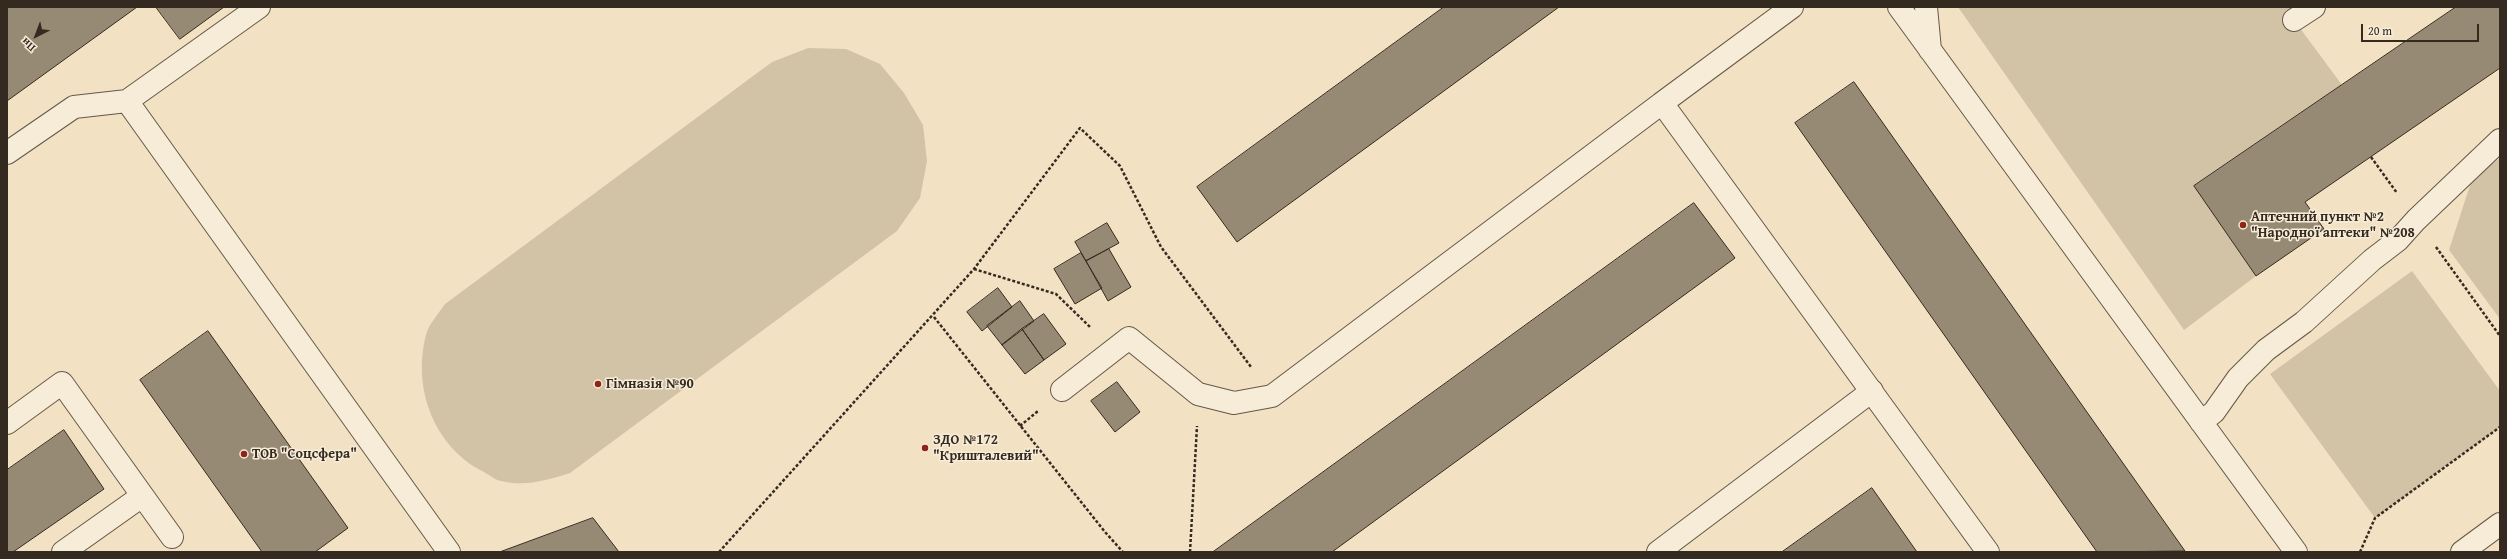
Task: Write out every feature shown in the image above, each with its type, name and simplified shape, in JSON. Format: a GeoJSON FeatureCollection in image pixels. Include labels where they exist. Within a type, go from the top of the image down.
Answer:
{"type":"FeatureCollection","features":[{"type":"Feature","properties":{"kind":"street"},"geometry":{"type":"LineString","coordinates":[[7,154],[74,107],[127,101],[259,7]]}},
{"type":"Feature","properties":{"kind":"street"},"geometry":{"type":"LineString","coordinates":[[1062,390],[1129,338],[1198,394],[1234,403],[1272,396],[1792,7]]}},
{"type":"Feature","properties":{"kind":"street"},"geometry":{"type":"LineString","coordinates":[[1899,7],[2296,552]]}},
{"type":"Feature","properties":{"kind":"street"},"geometry":{"type":"LineString","coordinates":[[1926,7],[1931,51]]}},
{"type":"Feature","properties":{"kind":"street"},"geometry":{"type":"LineString","coordinates":[[2294,20],[2314,7]]}},
{"type":"Feature","properties":{"kind":"street"},"geometry":{"type":"LineString","coordinates":[[127,101],[449,552]]}},
{"type":"Feature","properties":{"kind":"street"},"geometry":{"type":"LineString","coordinates":[[1662,103],[1988,552]]}},
{"type":"Feature","properties":{"kind":"street"},"geometry":{"type":"LineString","coordinates":[[2201,422],[2214,412],[2238,378],[2266,350],[2304,322],[2372,260],[2398,240],[2416,220],[2450,190],[2500,140]]}},
{"type":"Feature","properties":{"kind":"street"},"geometry":{"type":"LineString","coordinates":[[7,423],[62,383],[172,537]]}},
{"type":"Feature","properties":{"kind":"street"},"geometry":{"type":"LineString","coordinates":[[1658,552],[1872,391]]}},
{"type":"Feature","properties":{"kind":"street"},"geometry":{"type":"LineString","coordinates":[[63,552],[142,496]]}},
{"type":"Feature","properties":{"kind":"street"},"geometry":{"type":"LineString","coordinates":[[2462,552],[2500,524]]}},
{"type":"Feature","properties":{"kind":"path"},"geometry":{"type":"LineString","coordinates":[[720,552],[824,435],[934,317],[974,269],[1080,128],[1120,166],[1161,247],[1272,396]]}},
{"type":"Feature","properties":{"kind":"path"},"geometry":{"type":"LineString","coordinates":[[974,269],[1056,294],[1108,345],[1129,338]]}},
{"type":"Feature","properties":{"kind":"path"},"geometry":{"type":"LineString","coordinates":[[934,317],[1105,532],[1123,552]]}},
{"type":"Feature","properties":{"kind":"path"},"geometry":{"type":"LineString","coordinates":[[1190,552],[1198,394]]}},
{"type":"Feature","properties":{"kind":"path"},"geometry":{"type":"LineString","coordinates":[[2360,552],[2375,518],[2500,427]]}},
{"type":"Feature","properties":{"kind":"shaded area"},"geometry":{"type":"Polygon","coordinates":[[[1958,7],[2314,7],[2294,20],[2342,85],[2195,186],[2256,276],[2184,330],[1958,7]]]}},
{"type":"Feature","properties":{"kind":"shaded area"},"geometry":{"type":"Polygon","coordinates":[[[808,48],[846,49],[880,64],[904,93],[923,125],[927,161],[920,198],[897,231],[570,473],[536,482],[510,483],[496,479],[465,460],[451,447],[439,431],[431,414],[425,395],[422,375],[422,355],[427,331],[445,304],[772,62],[808,48]]]}},
{"type":"Feature","properties":{"kind":"shaded area"},"geometry":{"type":"Polygon","coordinates":[[[2500,158],[2500,319],[2449,250],[2472,179],[2500,158]]]}},
{"type":"Feature","properties":{"kind":"shaded area"},"geometry":{"type":"Polygon","coordinates":[[[2412,271],[2500,391],[2500,427],[2375,518],[2270,374],[2412,271]]]}},
{"type":"Feature","properties":{"kind":"building"},"geometry":{"type":"Polygon","coordinates":[[[7,7],[137,7],[7,101],[7,7]]]}},
{"type":"Feature","properties":{"kind":"building"},"geometry":{"type":"Polygon","coordinates":[[[156,7],[224,7],[180,39],[156,7]]]}},
{"type":"Feature","properties":{"kind":"building"},"geometry":{"type":"Polygon","coordinates":[[[1444,7],[1559,7],[1237,242],[1197,187],[1444,7]]]}},
{"type":"Feature","properties":{"kind":"building"},"geometry":{"type":"Polygon","coordinates":[[[2456,7],[2500,7],[2500,68],[2305,202],[2324,229],[2256,276],[2194,186],[2456,7]]]}},
{"type":"Feature","properties":{"kind":"building"},"geometry":{"type":"Polygon","coordinates":[[[1854,82],[2185,551],[2097,552],[1795,123],[1854,82]]]}},
{"type":"Feature","properties":{"kind":"building"},"geometry":{"type":"Polygon","coordinates":[[[1694,203],[1735,258],[1332,552],[1213,552],[1694,203]]]}},
{"type":"Feature","properties":{"kind":"building"},"geometry":{"type":"Polygon","coordinates":[[[1107,223],[1119,243],[1086,261],[1075,242],[1107,223]]]}},
{"type":"Feature","properties":{"kind":"building"},"geometry":{"type":"Polygon","coordinates":[[[1109,249],[1131,287],[1108,301],[1086,261],[1109,249]]]}},
{"type":"Feature","properties":{"kind":"building"},"geometry":{"type":"Polygon","coordinates":[[[1081,253],[1102,288],[1075,304],[1054,269],[1081,253]]]}},
{"type":"Feature","properties":{"kind":"building"},"geometry":{"type":"Polygon","coordinates":[[[998,288],[1012,307],[982,331],[967,312],[998,288]]]}},
{"type":"Feature","properties":{"kind":"building"},"geometry":{"type":"Polygon","coordinates":[[[1020,301],[1034,321],[1002,345],[987,326],[1020,301]]]}},
{"type":"Feature","properties":{"kind":"building"},"geometry":{"type":"Polygon","coordinates":[[[1044,314],[1066,344],[1044,360],[1022,329],[1044,314]]]}},
{"type":"Feature","properties":{"kind":"building"},"geometry":{"type":"Polygon","coordinates":[[[1022,329],[1044,360],[1025,374],[1002,345],[1022,329]]]}},
{"type":"Feature","properties":{"kind":"building","name":"ТОВ \"Соцсфера\""},"geometry":{"type":"Polygon","coordinates":[[[208,331],[348,528],[315,552],[262,552],[140,380],[208,331]]]}},
{"type":"Feature","properties":{"kind":"building"},"geometry":{"type":"Polygon","coordinates":[[[1117,382],[1140,412],[1115,432],[1091,401],[1117,382]]]}},
{"type":"Feature","properties":{"kind":"building"},"geometry":{"type":"Polygon","coordinates":[[[64,430],[104,489],[13,552],[7,552],[7,470],[64,430]]]}},
{"type":"Feature","properties":{"kind":"building"},"geometry":{"type":"Polygon","coordinates":[[[1872,488],[1917,552],[1782,552],[1872,488]]]}},
{"type":"Feature","properties":{"kind":"building"},"geometry":{"type":"Polygon","coordinates":[[[593,518],[619,552],[500,552],[593,518]]]}},
{"type":"Feature","properties":{"kind":"place","name":"Аптечний пункт №2 \"Народної аптеки\" №208"},"geometry":{"type":"Point","coordinates":[2243,225]}},
{"type":"Feature","properties":{"kind":"place","name":"Гімназія №90"},"geometry":{"type":"Point","coordinates":[598,384]}},
{"type":"Feature","properties":{"kind":"place","name":"ЗДО №172 \"Кришталевий\""},"geometry":{"type":"Point","coordinates":[925,448]}},
{"type":"Feature","properties":{"kind":"place","name":"ТОВ \"Соцсфера\""},"geometry":{"type":"Point","coordinates":[244,454]}}]}
